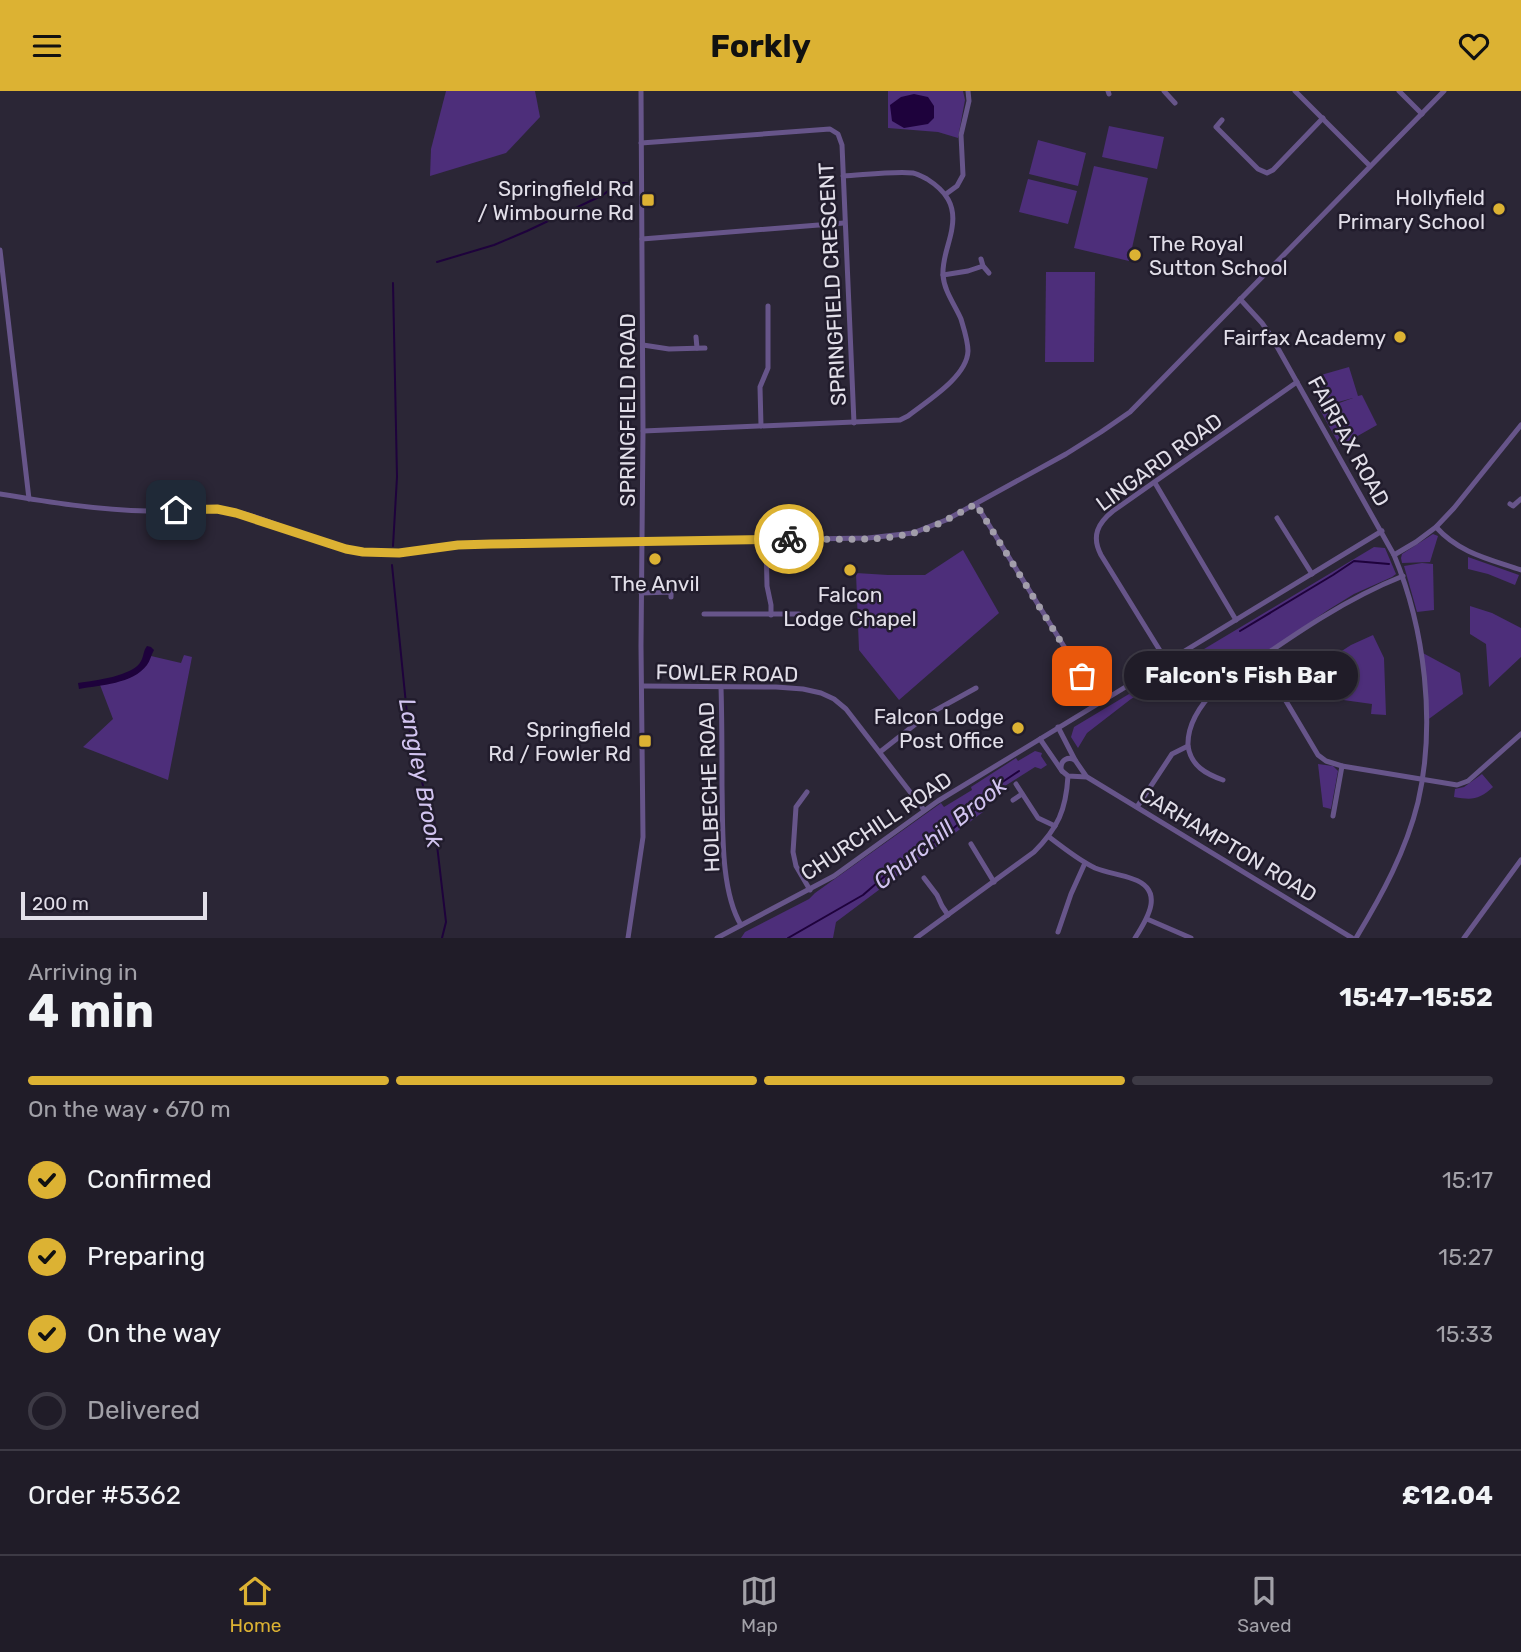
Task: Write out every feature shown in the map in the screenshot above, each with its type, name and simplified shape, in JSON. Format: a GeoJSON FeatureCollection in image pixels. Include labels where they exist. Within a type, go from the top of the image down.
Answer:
{"type":"FeatureCollection","features":[{"type":"Feature","properties":{"kind":"street","name":"SPRINGFIELD ROAD"},"geometry":{"type":"LineString","coordinates":[[628,938],[643,837],[641,91]]}},
{"type":"Feature","properties":{"kind":"street"},"geometry":{"type":"LineString","coordinates":[[946,194],[957,185],[963,175],[961,135],[969,101],[968,91]]}},
{"type":"Feature","properties":{"kind":"street"},"geometry":{"type":"LineString","coordinates":[[1164,91],[1175,103]]}},
{"type":"Feature","properties":{"kind":"street"},"geometry":{"type":"LineString","coordinates":[[1169,97],[1177,91]]}},
{"type":"Feature","properties":{"kind":"street"},"geometry":{"type":"LineString","coordinates":[[1295,91],[1370,166]]}},
{"type":"Feature","properties":{"kind":"street"},"geometry":{"type":"LineString","coordinates":[[1399,91],[1422,114]]}},
{"type":"Feature","properties":{"kind":"street"},"geometry":{"type":"LineString","coordinates":[[0,493],[29,499],[135,510],[217,509],[256,518],[363,552],[399,553],[469,545],[868,538],[926,529],[1066,454],[1130,412],[1444,91]]}},
{"type":"Feature","properties":{"kind":"street"},"geometry":{"type":"LineString","coordinates":[[1222,120],[1216,127],[1258,169],[1267,173],[1323,118]]}},
{"type":"Feature","properties":{"kind":"street","name":"SPRINGFIELD CRESCENT"},"geometry":{"type":"LineString","coordinates":[[641,143],[830,129],[835,131],[840,138],[843,176],[855,422]]}},
{"type":"Feature","properties":{"kind":"street"},"geometry":{"type":"LineString","coordinates":[[643,431],[893,421],[908,416],[956,376],[967,359],[968,349],[965,331],[943,275],[953,213],[946,194],[915,173],[843,176]]}},
{"type":"Feature","properties":{"kind":"street"},"geometry":{"type":"LineString","coordinates":[[642,239],[844,223]]}},
{"type":"Feature","properties":{"kind":"street"},"geometry":{"type":"LineString","coordinates":[[0,250],[29,499]]}},
{"type":"Feature","properties":{"kind":"street"},"geometry":{"type":"LineString","coordinates":[[981,259],[983,267],[989,273]]}},
{"type":"Feature","properties":{"kind":"street"},"geometry":{"type":"LineString","coordinates":[[943,275],[983,267]]}},
{"type":"Feature","properties":{"kind":"street","name":"FAIRFAX ROAD"},"geometry":{"type":"LineString","coordinates":[[1240,299],[1262,323],[1382,531],[1403,576],[1423,663],[1426,721],[1424,757],[1414,815],[1393,873],[1354,938]]}},
{"type":"Feature","properties":{"kind":"street"},"geometry":{"type":"LineString","coordinates":[[761,426],[760,387],[768,368],[771,314],[768,306]]}},
{"type":"Feature","properties":{"kind":"street"},"geometry":{"type":"LineString","coordinates":[[696,337],[697,348]]}},
{"type":"Feature","properties":{"kind":"street"},"geometry":{"type":"LineString","coordinates":[[643,345],[669,349],[705,348]]}},
{"type":"Feature","properties":{"kind":"street","name":"LINGARD ROAD"},"geometry":{"type":"LineString","coordinates":[[1167,662],[1101,555],[1096,539],[1097,529],[1106,516],[1297,381]]}},
{"type":"Feature","properties":{"kind":"street"},"geometry":{"type":"LineString","coordinates":[[1394,555],[1436,527],[1521,425]]}},
{"type":"Feature","properties":{"kind":"street"},"geometry":{"type":"LineString","coordinates":[[1155,483],[1236,620]]}},
{"type":"Feature","properties":{"kind":"street"},"geometry":{"type":"LineString","coordinates":[[1510,504],[1515,506],[1521,499]]}},
{"type":"Feature","properties":{"kind":"street"},"geometry":{"type":"LineString","coordinates":[[976,504],[1099,703],[1382,531]]}},
{"type":"Feature","properties":{"kind":"street"},"geometry":{"type":"LineString","coordinates":[[1277,518],[1312,574]]}},
{"type":"Feature","properties":{"kind":"street"},"geometry":{"type":"LineString","coordinates":[[1436,527],[1448,539],[1467,551],[1521,570]]}},
{"type":"Feature","properties":{"kind":"street"},"geometry":{"type":"LineString","coordinates":[[766,539],[771,615]]}},
{"type":"Feature","properties":{"kind":"street"},"geometry":{"type":"LineString","coordinates":[[1223,780],[1198,768],[1189,753],[1187,737],[1204,701],[1217,688],[1328,612],[1403,576]]}},
{"type":"Feature","properties":{"kind":"street"},"geometry":{"type":"LineString","coordinates":[[641,593],[671,592],[671,597]]}},
{"type":"Feature","properties":{"kind":"street"},"geometry":{"type":"LineString","coordinates":[[704,614],[799,614]]}},
{"type":"Feature","properties":{"kind":"street"},"geometry":{"type":"LineString","coordinates":[[1261,659],[1318,755],[1326,761],[1457,785],[1468,781],[1521,734]]}},
{"type":"Feature","properties":{"kind":"street","name":"FOWLER ROAD"},"geometry":{"type":"LineString","coordinates":[[643,686],[776,687],[821,693],[846,709],[923,810]]}},
{"type":"Feature","properties":{"kind":"street","name":"HOLBECHE ROAD"},"geometry":{"type":"LineString","coordinates":[[722,687],[724,860],[735,914],[741,925]]}},
{"type":"Feature","properties":{"kind":"street"},"geometry":{"type":"LineString","coordinates":[[880,752],[927,716],[976,688]]}},
{"type":"Feature","properties":{"kind":"street","name":"CHURCHILL ROAD"},"geometry":{"type":"LineString","coordinates":[[717,938],[834,876],[923,810],[1099,703]]}},
{"type":"Feature","properties":{"kind":"street","name":"CARHAMPTON ROAD"},"geometry":{"type":"LineString","coordinates":[[1058,727],[1087,777]]}},
{"type":"Feature","properties":{"kind":"street"},"geometry":{"type":"LineString","coordinates":[[1040,739],[1062,771],[1070,775]]}},
{"type":"Feature","properties":{"kind":"street"},"geometry":{"type":"LineString","coordinates":[[1137,807],[1172,754],[1188,746]]}},
{"type":"Feature","properties":{"kind":"street"},"geometry":{"type":"LineString","coordinates":[[1062,771],[1063,760],[1069,758],[1077,762],[1078,771],[1070,775]]}},
{"type":"Feature","properties":{"kind":"street"},"geometry":{"type":"LineString","coordinates":[[1333,817],[1342,765]]}},
{"type":"Feature","properties":{"kind":"street"},"geometry":{"type":"LineString","coordinates":[[916,938],[1034,852],[1049,837],[1066,801],[1070,775]]}},
{"type":"Feature","properties":{"kind":"street","name":"CARHAMPTON ROAD"},"geometry":{"type":"LineString","coordinates":[[1070,775],[1087,777],[1354,938]]}},
{"type":"Feature","properties":{"kind":"street"},"geometry":{"type":"LineString","coordinates":[[1016,784],[1038,818],[1055,826]]}},
{"type":"Feature","properties":{"kind":"street"},"geometry":{"type":"LineString","coordinates":[[807,792],[796,807],[793,852],[796,866],[810,890]]}},
{"type":"Feature","properties":{"kind":"street"},"geometry":{"type":"LineString","coordinates":[[1013,800],[1023,794]]}},
{"type":"Feature","properties":{"kind":"street"},"geometry":{"type":"LineString","coordinates":[[1049,837],[1085,863],[1134,879],[1148,889],[1152,905],[1135,938]]}},
{"type":"Feature","properties":{"kind":"street"},"geometry":{"type":"LineString","coordinates":[[971,844],[994,882]]}},
{"type":"Feature","properties":{"kind":"street"},"geometry":{"type":"LineString","coordinates":[[969,859],[977,854]]}},
{"type":"Feature","properties":{"kind":"street"},"geometry":{"type":"LineString","coordinates":[[1464,938],[1521,860]]}},
{"type":"Feature","properties":{"kind":"street"},"geometry":{"type":"LineString","coordinates":[[1058,932],[1085,863]]}},
{"type":"Feature","properties":{"kind":"street"},"geometry":{"type":"LineString","coordinates":[[924,878],[948,915]]}},
{"type":"Feature","properties":{"kind":"street"},"geometry":{"type":"LineString","coordinates":[[1147,919],[1191,938]]}},
{"type":"Feature","properties":{"kind":"street"},"geometry":{"type":"LineString","coordinates":[[730,932],[734,938]]}},
{"type":"Feature","properties":{"kind":"shaded area"},"geometry":{"type":"Polygon","coordinates":[[[446,91],[535,91],[540,117],[506,153],[430,176],[431,149],[446,91]]]}},
{"type":"Feature","properties":{"kind":"shaded area"},"geometry":{"type":"Polygon","coordinates":[[[888,91],[963,91],[965,100],[958,138],[938,132],[888,128],[888,91]]]}},
{"type":"Feature","properties":{"kind":"shaded area"},"geometry":{"type":"Polygon","coordinates":[[[914,94],[928,97],[934,106],[934,118],[928,124],[904,128],[892,121],[890,105],[901,97],[914,94]]]}},
{"type":"Feature","properties":{"kind":"shaded area"},"geometry":{"type":"Polygon","coordinates":[[[1109,126],[1164,137],[1157,169],[1102,157],[1109,126]]]}},
{"type":"Feature","properties":{"kind":"shaded area"},"geometry":{"type":"Polygon","coordinates":[[[1038,140],[1086,153],[1078,186],[1029,174],[1038,140]]]}},
{"type":"Feature","properties":{"kind":"shaded area"},"geometry":{"type":"Polygon","coordinates":[[[1094,166],[1148,178],[1129,261],[1074,248],[1094,166]]]}},
{"type":"Feature","properties":{"kind":"shaded area"},"geometry":{"type":"Polygon","coordinates":[[[1028,179],[1077,191],[1068,224],[1019,212],[1028,179]]]}},
{"type":"Feature","properties":{"kind":"shaded area"},"geometry":{"type":"Polygon","coordinates":[[[1046,272],[1095,272],[1094,362],[1045,362],[1046,272]]]}},
{"type":"Feature","properties":{"kind":"shaded area"},"geometry":{"type":"Polygon","coordinates":[[[1349,367],[1358,396],[1362,395],[1377,425],[1340,446],[1320,410],[1353,398],[1323,406],[1314,377],[1349,367]]]}},
{"type":"Feature","properties":{"kind":"shaded area"},"geometry":{"type":"Polygon","coordinates":[[[1433,534],[1438,536],[1430,562],[1402,563],[1402,554],[1433,534]]]}},
{"type":"Feature","properties":{"kind":"shaded area"},"geometry":{"type":"Polygon","coordinates":[[[1374,547],[1385,548],[1396,574],[1392,577],[1354,594],[1215,684],[1195,665],[1185,667],[1131,699],[1087,733],[1078,748],[1071,737],[1074,727],[1374,547]]]}},
{"type":"Feature","properties":{"kind":"shaded area"},"geometry":{"type":"Polygon","coordinates":[[[963,550],[999,613],[899,700],[859,650],[856,573],[925,575],[963,550]]]}},
{"type":"Feature","properties":{"kind":"shaded area"},"geometry":{"type":"Polygon","coordinates":[[[1468,557],[1519,575],[1515,585],[1468,569],[1468,557]]]}},
{"type":"Feature","properties":{"kind":"shaded area"},"geometry":{"type":"Polygon","coordinates":[[[1433,564],[1434,610],[1417,612],[1404,566],[1433,564]]]}},
{"type":"Feature","properties":{"kind":"shaded area"},"geometry":{"type":"Polygon","coordinates":[[[1470,606],[1492,613],[1521,628],[1521,657],[1489,687],[1486,644],[1470,634],[1470,606]]]}},
{"type":"Feature","properties":{"kind":"shaded area"},"geometry":{"type":"Polygon","coordinates":[[[1373,635],[1384,658],[1386,715],[1371,714],[1372,704],[1329,698],[1311,671],[1351,645],[1373,635]]]}},
{"type":"Feature","properties":{"kind":"shaded area"},"geometry":{"type":"Polygon","coordinates":[[[147,646],[154,650],[141,671],[116,683],[79,689],[78,683],[113,677],[137,666],[147,646]]]}},
{"type":"Feature","properties":{"kind":"shaded area"},"geometry":{"type":"Polygon","coordinates":[[[1421,652],[1460,673],[1463,694],[1426,721],[1421,652]]]}},
{"type":"Feature","properties":{"kind":"shaded area"},"geometry":{"type":"Polygon","coordinates":[[[184,655],[192,657],[168,780],[83,747],[113,719],[100,685],[136,674],[151,656],[181,663],[184,655]]]}},
{"type":"Feature","properties":{"kind":"shaded area"},"geometry":{"type":"Polygon","coordinates":[[[1035,751],[1042,753],[1047,765],[1041,769],[1035,767],[994,793],[983,812],[836,922],[833,938],[741,938],[745,932],[809,899],[941,803],[944,807],[1016,758],[1018,761],[1035,751]]]}},
{"type":"Feature","properties":{"kind":"shaded area"},"geometry":{"type":"Polygon","coordinates":[[[1318,764],[1333,766],[1338,771],[1331,809],[1323,807],[1318,764]]]}},
{"type":"Feature","properties":{"kind":"shaded area"},"geometry":{"type":"Polygon","coordinates":[[[1482,774],[1493,787],[1475,798],[1454,797],[1455,789],[1464,787],[1482,774]]]}},
{"type":"Feature","properties":{"kind":"waterway"},"geometry":{"type":"LineString","coordinates":[[437,262],[494,245],[603,195],[618,183],[632,183]]}},
{"type":"Feature","properties":{"kind":"waterway","name":"Langley Brook"},"geometry":{"type":"LineString","coordinates":[[393,283],[397,477],[393,546]]}},
{"type":"Feature","properties":{"kind":"waterway","name":"Churchill Brook"},"geometry":{"type":"LineString","coordinates":[[1240,631],[1354,561],[1389,564]]}},
{"type":"Feature","properties":{"kind":"waterway","name":"Langley Brook"},"geometry":{"type":"LineString","coordinates":[[392,565],[408,724],[425,794],[433,811],[446,922],[442,938]]}},
{"type":"Feature","properties":{"kind":"waterway","name":"Churchill Brook"},"geometry":{"type":"LineString","coordinates":[[788,938],[863,895],[900,863],[941,839],[977,808],[989,791],[1019,771]]}},
{"type":"Feature","properties":{"kind":"way so far"},"geometry":{"type":"LineString","coordinates":[[789,539],[868,538],[913,533],[976,504],[1082,676]]}},
{"type":"Feature","properties":{"kind":"place","name":"Springfield Rd / Wimbourne Rd"},"geometry":{"type":"Point","coordinates":[648,200]}},
{"type":"Feature","properties":{"kind":"place","name":"Hollyfield Primary School"},"geometry":{"type":"Point","coordinates":[1499,209]}},
{"type":"Feature","properties":{"kind":"place","name":"The Royal Sutton School"},"geometry":{"type":"Point","coordinates":[1135,255]}},
{"type":"Feature","properties":{"kind":"place","name":"Fairfax Academy"},"geometry":{"type":"Point","coordinates":[1400,337]}},
{"type":"Feature","properties":{"kind":"place","name":"The Anvil"},"geometry":{"type":"Point","coordinates":[655,559]}},
{"type":"Feature","properties":{"kind":"place","name":"Falcon Lodge Chapel"},"geometry":{"type":"Point","coordinates":[850,570]}},
{"type":"Feature","properties":{"kind":"place","name":"Falcon's Fish Bar"},"geometry":{"type":"Point","coordinates":[1082,676]}},
{"type":"Feature","properties":{"kind":"place","name":"Falcon Lodge Post Office"},"geometry":{"type":"Point","coordinates":[1018,728]}},
{"type":"Feature","properties":{"kind":"place","name":"Springfield Rd / Fowler Rd"},"geometry":{"type":"Point","coordinates":[645,741]}},
{"type":"Feature","properties":{"kind":"route"},"geometry":{"type":"LineString","coordinates":[[176,510],[217,509],[236,513],[346,549],[381,554],[458,545],[789,539]]}}]}
